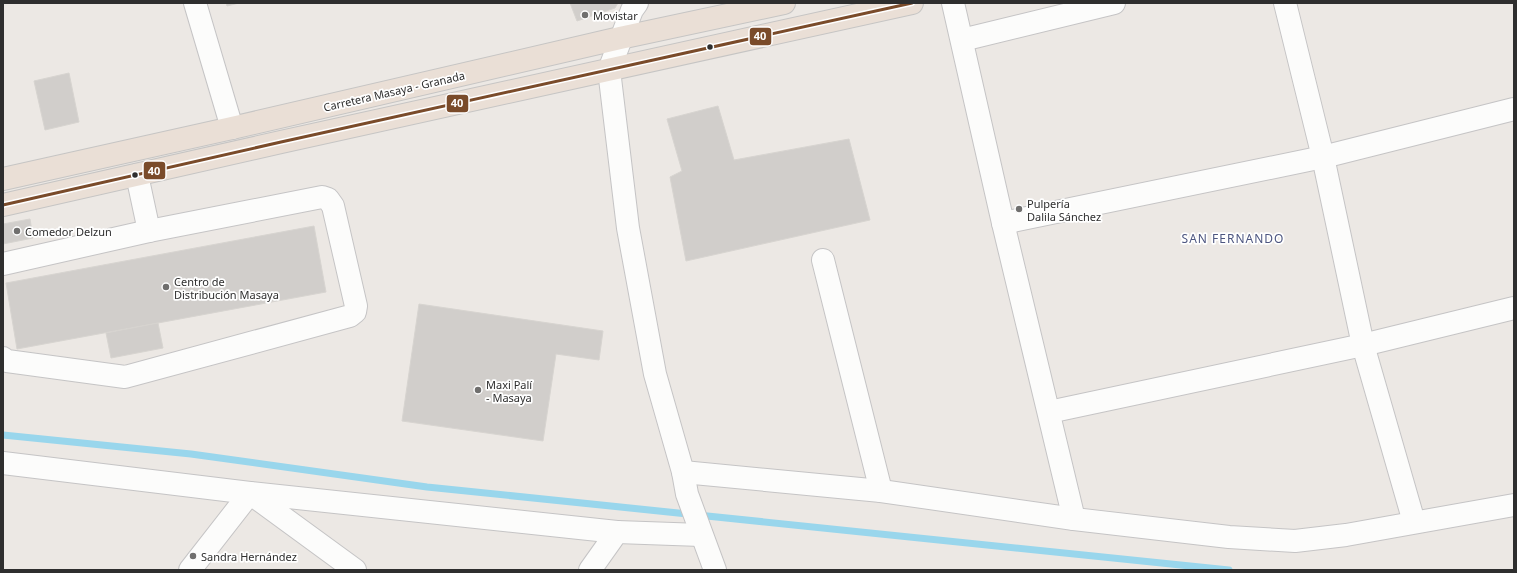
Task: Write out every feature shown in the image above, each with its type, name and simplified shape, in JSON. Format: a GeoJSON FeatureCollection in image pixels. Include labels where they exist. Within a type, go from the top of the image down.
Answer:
{"type":"FeatureCollection","features":[{"type":"Feature","properties":{"kind":"highway","name":"Carretera Masaya - Granada"},"geometry":{"type":"LineString","coordinates":[[3,179],[232,128],[620,38],[784,3]]}},
{"type":"Feature","properties":{"kind":"highway"},"geometry":{"type":"LineString","coordinates":[[3,206],[136,175],[912,3]]}},
{"type":"Feature","properties":{"kind":"street"},"geometry":{"type":"LineString","coordinates":[[195,3],[232,128]]}},
{"type":"Feature","properties":{"kind":"street"},"geometry":{"type":"LineString","coordinates":[[637,3],[632,10],[620,38],[609,70],[628,228],[655,374],[683,472],[687,494],[715,570]]}},
{"type":"Feature","properties":{"kind":"street"},"geometry":{"type":"LineString","coordinates":[[953,3],[1003,223],[1074,519]]}},
{"type":"Feature","properties":{"kind":"street"},"geometry":{"type":"LineString","coordinates":[[962,40],[1114,3]]}},
{"type":"Feature","properties":{"kind":"street"},"geometry":{"type":"LineString","coordinates":[[1285,3],[1323,157],[1363,345],[1414,522]]}},
{"type":"Feature","properties":{"kind":"street"},"geometry":{"type":"LineString","coordinates":[[1003,223],[1323,157],[1514,109]]}},
{"type":"Feature","properties":{"kind":"street"},"geometry":{"type":"LineString","coordinates":[[136,175],[149,231]]}},
{"type":"Feature","properties":{"kind":"street"},"geometry":{"type":"LineString","coordinates":[[3,264],[149,231],[322,197],[328,199],[333,206],[356,306],[355,312],[350,316],[125,377],[7,361],[3,358]]}},
{"type":"Feature","properties":{"kind":"street"},"geometry":{"type":"LineString","coordinates":[[823,260],[881,492]]}},
{"type":"Feature","properties":{"kind":"street"},"geometry":{"type":"LineString","coordinates":[[1049,412],[1363,345],[1514,308]]}},
{"type":"Feature","properties":{"kind":"street"},"geometry":{"type":"LineString","coordinates":[[3,463],[250,493],[617,532],[699,530]]}},
{"type":"Feature","properties":{"kind":"street"},"geometry":{"type":"LineString","coordinates":[[683,472],[881,492],[1074,519],[1229,537],[1295,541],[1346,535],[1514,504]]}},
{"type":"Feature","properties":{"kind":"street"},"geometry":{"type":"LineString","coordinates":[[190,570],[250,493]]}},
{"type":"Feature","properties":{"kind":"street"},"geometry":{"type":"LineString","coordinates":[[250,493],[355,570]]}},
{"type":"Feature","properties":{"kind":"street"},"geometry":{"type":"LineString","coordinates":[[590,570],[617,532]]}},
{"type":"Feature","properties":{"kind":"building"},"geometry":{"type":"Polygon","coordinates":[[[226,3],[239,3],[227,6],[226,3]]]}},
{"type":"Feature","properties":{"kind":"building","name":"Movistar"},"geometry":{"type":"Polygon","coordinates":[[[570,3],[618,3],[615,8],[577,21],[570,3]]]}},
{"type":"Feature","properties":{"kind":"building"},"geometry":{"type":"Polygon","coordinates":[[[69,73],[79,122],[45,130],[34,81],[69,73]]]}},
{"type":"Feature","properties":{"kind":"building"},"geometry":{"type":"Polygon","coordinates":[[[718,106],[734,160],[849,139],[870,220],[686,261],[670,177],[682,171],[667,119],[718,106]]]}},
{"type":"Feature","properties":{"kind":"building","name":"Comedor Delzun"},"geometry":{"type":"Polygon","coordinates":[[[30,219],[33,238],[3,244],[3,224],[30,219]]]}},
{"type":"Feature","properties":{"kind":"building","name":"Centro de Distribución Masaya"},"geometry":{"type":"Polygon","coordinates":[[[314,226],[326,292],[17,349],[6,283],[314,226]]]}},
{"type":"Feature","properties":{"kind":"building","name":"Maxi Palí - Masaya"},"geometry":{"type":"Polygon","coordinates":[[[419,304],[603,331],[599,360],[556,354],[543,441],[402,421],[419,304]]]}},
{"type":"Feature","properties":{"kind":"building"},"geometry":{"type":"Polygon","coordinates":[[[158,323],[163,348],[111,358],[106,333],[158,323]]]}},
{"type":"Feature","properties":{"kind":"waterway"},"geometry":{"type":"LineString","coordinates":[[3,435],[191,454],[427,487],[1229,570]]}},
{"type":"Feature","properties":{"kind":"transit line","name":"40"},"geometry":{"type":"LineString","coordinates":[[3,205],[912,3]]}},
{"type":"Feature","properties":{"kind":"place","name":"Movistar"},"geometry":{"type":"Point","coordinates":[585,15]}},
{"type":"Feature","properties":{"kind":"place","name":"Pulpería Dalila Sánchez"},"geometry":{"type":"Point","coordinates":[1019,209]}},
{"type":"Feature","properties":{"kind":"place","name":"Comedor Delzun"},"geometry":{"type":"Point","coordinates":[17,231]}},
{"type":"Feature","properties":{"kind":"place","name":"Centro de Distribución Masaya"},"geometry":{"type":"Point","coordinates":[166,287]}},
{"type":"Feature","properties":{"kind":"place","name":"Maxi Palí - Masaya"},"geometry":{"type":"Point","coordinates":[478,390]}},
{"type":"Feature","properties":{"kind":"place","name":"Sandra Hernández"},"geometry":{"type":"Point","coordinates":[193,556]}},
{"type":"Feature","properties":{"kind":"district","name":"SAN FERNANDO"},"geometry":{"type":"Point","coordinates":[1233,238]}}]}
